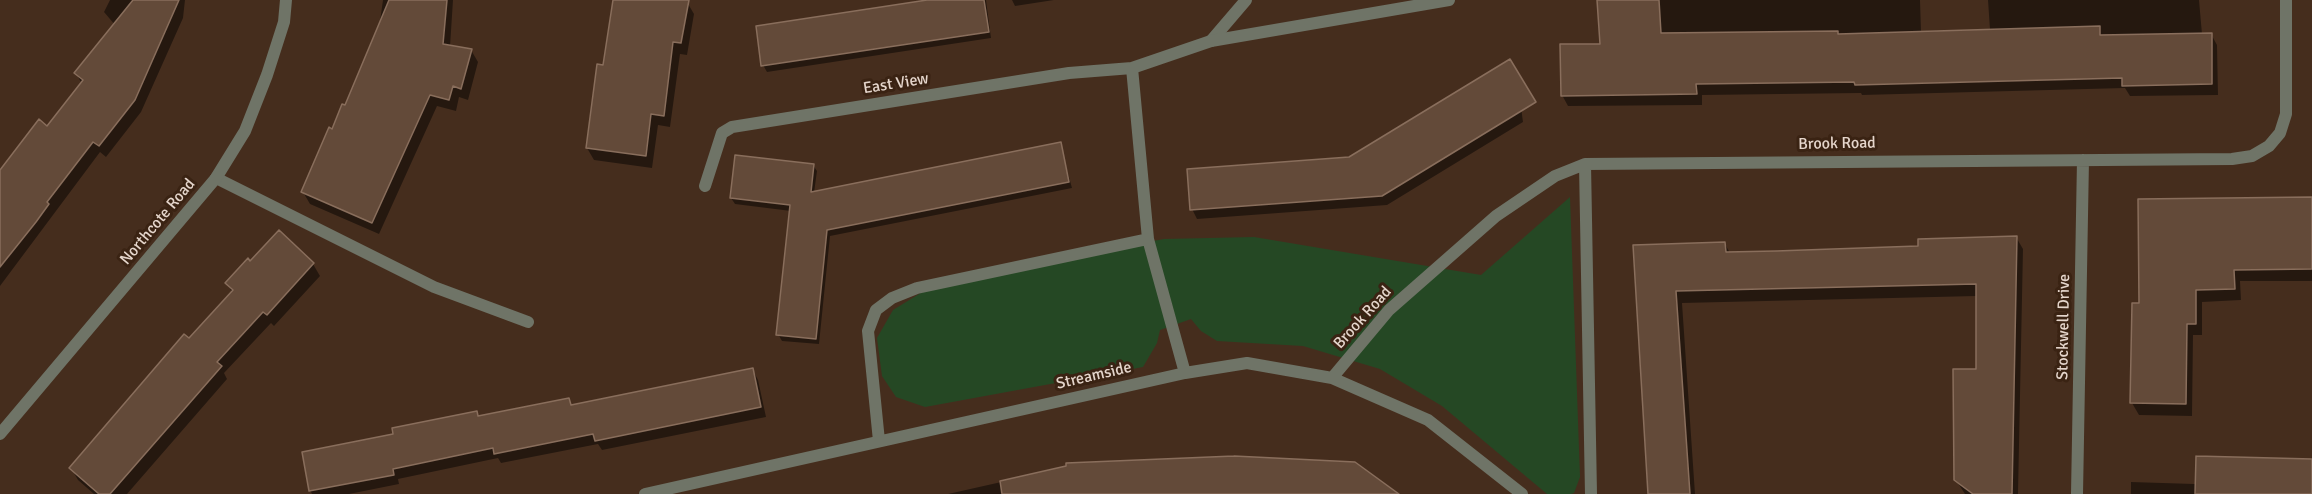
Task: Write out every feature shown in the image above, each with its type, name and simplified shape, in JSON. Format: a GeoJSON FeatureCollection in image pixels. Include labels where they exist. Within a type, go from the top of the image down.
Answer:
{"type":"FeatureCollection","features":[{"type":"Feature","properties":{"kind":"street","name":"Northcote Road"},"geometry":{"type":"LineString","coordinates":[[0,434],[216,178],[245,131],[267,75],[284,22],[286,0]]}},
{"type":"Feature","properties":{"kind":"street"},"geometry":{"type":"LineString","coordinates":[[1211,41],[1246,0]]}},
{"type":"Feature","properties":{"kind":"street","name":"East View"},"geometry":{"type":"LineString","coordinates":[[705,186],[722,133],[732,127],[1069,73],[1132,68],[1211,41],[1449,0]]}},
{"type":"Feature","properties":{"kind":"street","name":"Brook Road"},"geometry":{"type":"LineString","coordinates":[[1332,378],[1389,310],[1496,216],[1555,176],[1585,164],[2232,159],[2252,156],[2270,147],[2280,133],[2286,114],[2286,0]]}},
{"type":"Feature","properties":{"kind":"street"},"geometry":{"type":"LineString","coordinates":[[1132,68],[1148,239],[1185,373]]}},
{"type":"Feature","properties":{"kind":"street","name":"Stockwell Drive"},"geometry":{"type":"LineString","coordinates":[[2077,494],[2083,160]]}},
{"type":"Feature","properties":{"kind":"street"},"geometry":{"type":"LineString","coordinates":[[1585,164],[1591,494]]}},
{"type":"Feature","properties":{"kind":"street"},"geometry":{"type":"LineString","coordinates":[[216,178],[434,287],[528,322]]}},
{"type":"Feature","properties":{"kind":"street"},"geometry":{"type":"LineString","coordinates":[[879,441],[868,332],[876,310],[892,298],[917,288],[1148,239]]}},
{"type":"Feature","properties":{"kind":"street","name":"Streamside"},"geometry":{"type":"LineString","coordinates":[[645,494],[1185,373],[1247,363],[1332,378],[1428,420],[1522,494]]}},
{"type":"Feature","properties":{"kind":"green space"},"geometry":{"type":"Polygon","coordinates":[[[1570,197],[1580,477],[1574,493],[1571,494],[1547,494],[1442,406],[1380,369],[1303,346],[1217,341],[1201,331],[1191,319],[1160,330],[1157,343],[1143,367],[925,407],[896,397],[882,376],[877,338],[893,310],[942,280],[1164,239],[1254,237],[1481,275],[1570,197]]]}},
{"type":"Feature","properties":{"kind":"building"},"geometry":{"type":"Polygon","coordinates":[[[133,0],[179,0],[135,100],[99,146],[93,142],[47,202],[49,204],[36,222],[0,267],[0,170],[39,119],[47,126],[83,80],[74,73],[133,0]]]}},
{"type":"Feature","properties":{"kind":"building"},"geometry":{"type":"Polygon","coordinates":[[[389,0],[447,0],[443,44],[472,49],[461,89],[453,86],[449,100],[430,95],[372,223],[301,192],[329,127],[332,129],[342,104],[345,105],[389,0]]]}},
{"type":"Feature","properties":{"kind":"building"},"geometry":{"type":"Polygon","coordinates":[[[613,0],[689,0],[681,43],[673,42],[664,116],[651,114],[646,156],[586,148],[597,64],[603,65],[613,0]]]}},
{"type":"Feature","properties":{"kind":"building"},"geometry":{"type":"Polygon","coordinates":[[[927,0],[984,0],[989,32],[761,66],[756,26],[927,0]]]}},
{"type":"Feature","properties":{"kind":"building"},"geometry":{"type":"Polygon","coordinates":[[[1597,0],[1659,0],[1661,33],[1838,31],[1838,34],[2100,26],[2100,35],[2212,33],[2212,84],[2122,86],[2122,78],[1855,85],[1854,82],[1696,84],[1697,94],[1561,96],[1560,44],[1600,44],[1597,0]]]}},
{"type":"Feature","properties":{"kind":"building"},"geometry":{"type":"Polygon","coordinates":[[[1510,59],[1536,102],[1382,196],[1190,210],[1187,169],[1349,157],[1510,59]]]}},
{"type":"Feature","properties":{"kind":"building"},"geometry":{"type":"Polygon","coordinates":[[[1061,142],[1069,182],[827,230],[816,339],[776,335],[790,205],[730,198],[735,155],[814,164],[811,192],[1061,142]]]}},
{"type":"Feature","properties":{"kind":"building"},"geometry":{"type":"Polygon","coordinates":[[[2312,197],[2312,269],[2234,270],[2235,289],[2196,290],[2196,324],[2187,324],[2186,404],[2130,403],[2132,303],[2139,303],[2138,199],[2312,197]]]}},
{"type":"Feature","properties":{"kind":"building"},"geometry":{"type":"Polygon","coordinates":[[[279,230],[314,263],[267,315],[263,312],[217,362],[222,366],[110,494],[99,494],[69,468],[184,334],[189,338],[233,290],[225,283],[248,258],[250,261],[279,230]]]}},
{"type":"Feature","properties":{"kind":"building"},"geometry":{"type":"Polygon","coordinates":[[[2017,236],[2012,494],[1973,494],[1954,480],[1953,369],[1976,369],[1976,284],[1676,291],[1690,494],[1648,494],[1633,245],[1725,242],[1726,252],[1776,251],[1918,246],[1918,239],[2017,236]]]}},
{"type":"Feature","properties":{"kind":"building"},"geometry":{"type":"Polygon","coordinates":[[[753,368],[761,407],[595,441],[593,434],[494,454],[493,448],[393,469],[394,475],[309,491],[302,452],[393,434],[392,428],[477,411],[478,416],[569,398],[571,405],[753,368]]]}},
{"type":"Feature","properties":{"kind":"building"},"geometry":{"type":"Polygon","coordinates":[[[1234,456],[1355,462],[1399,494],[1002,494],[1000,481],[1066,466],[1066,463],[1234,456]]]}},
{"type":"Feature","properties":{"kind":"building"},"geometry":{"type":"Polygon","coordinates":[[[2196,456],[2312,459],[2312,494],[2195,494],[2196,456]]]}}]}
